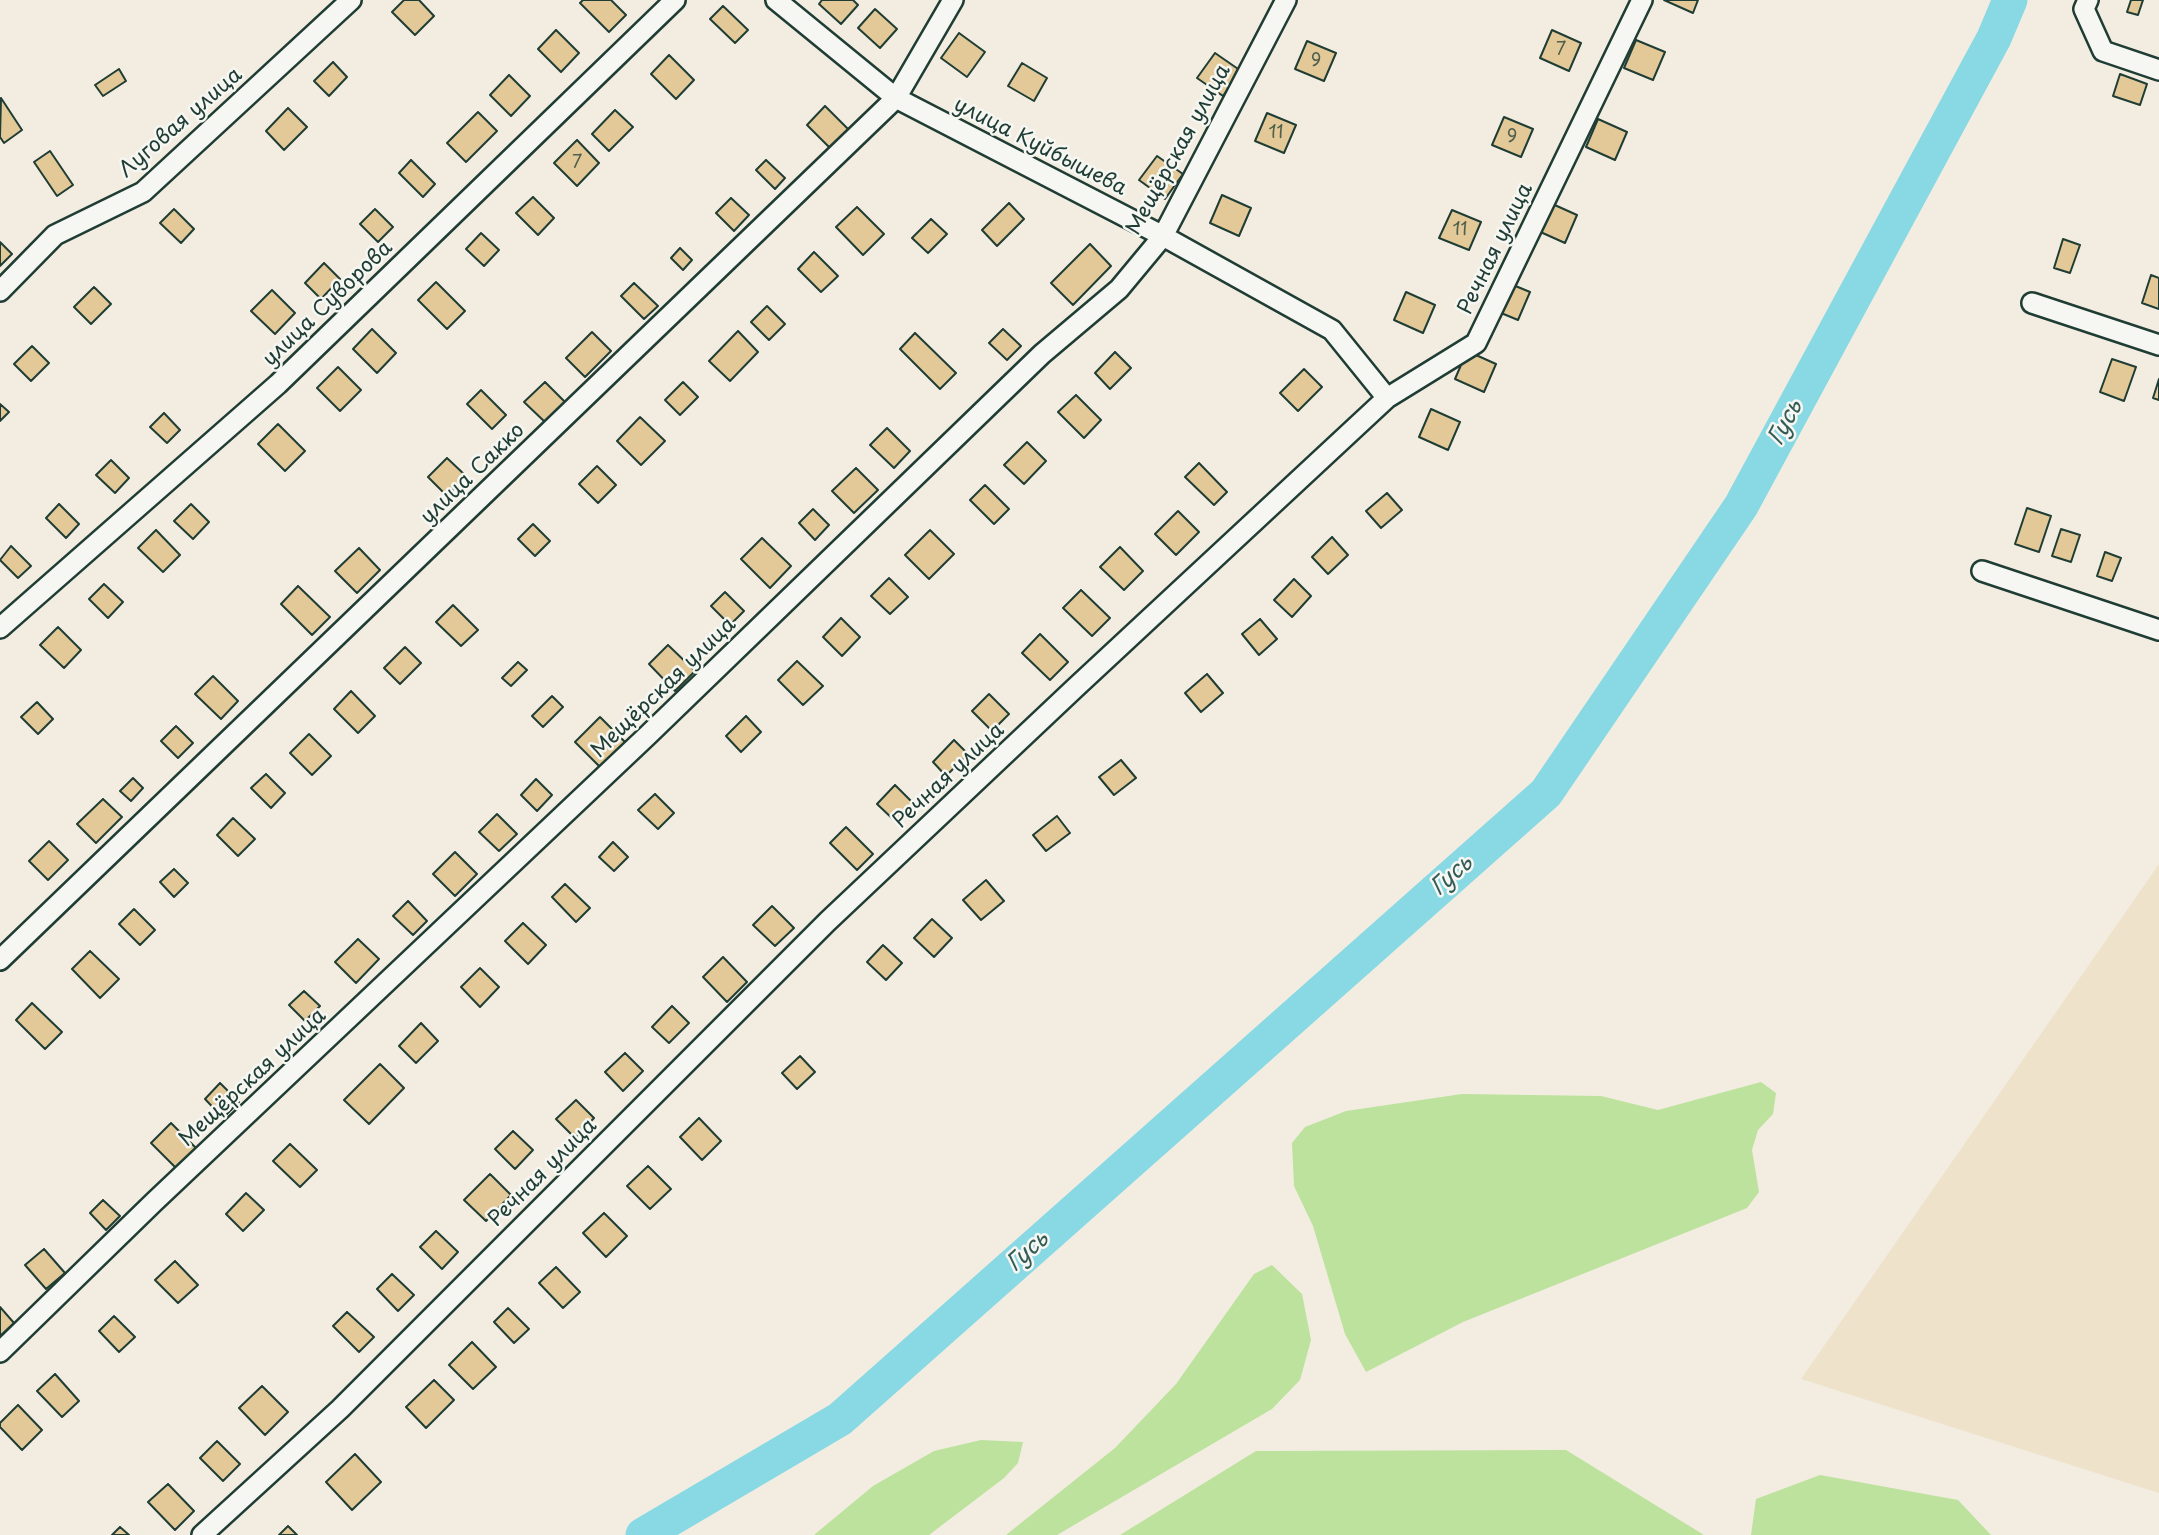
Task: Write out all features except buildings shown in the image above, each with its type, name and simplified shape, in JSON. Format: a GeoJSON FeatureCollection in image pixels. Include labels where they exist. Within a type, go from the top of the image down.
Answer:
{"type":"FeatureCollection","features":[{"type":"Feature","properties":{"kind":"street","name":"Луговая улица"},"geometry":{"type":"LineString","coordinates":[[0,291],[55,235],[143,192],[351,0]]}},
{"type":"Feature","properties":{"kind":"street","name":"улица Суворова"},"geometry":{"type":"LineString","coordinates":[[0,628],[278,384],[676,0]]}},
{"type":"Feature","properties":{"kind":"street","name":"улица Куйбышева"},"geometry":{"type":"LineString","coordinates":[[776,0],[896,98],[1163,236],[1332,330],[1387,398]]}},
{"type":"Feature","properties":{"kind":"street","name":"улица Сакко"},"geometry":{"type":"LineString","coordinates":[[0,960],[896,98],[953,0]]}},
{"type":"Feature","properties":{"kind":"street","name":"Мещёрская улица"},"geometry":{"type":"LineString","coordinates":[[0,1352],[154,1202],[648,735],[1041,354],[1119,289],[1163,236],[1286,0]]}},
{"type":"Feature","properties":{"kind":"street","name":"Речная улица"},"geometry":{"type":"LineString","coordinates":[[202,1535],[340,1409],[828,921],[1387,398],[1476,343],[1642,0]]}},
{"type":"Feature","properties":{"kind":"street"},"geometry":{"type":"LineString","coordinates":[[2088,0],[2084,9],[2103,51],[2159,69]]}},
{"type":"Feature","properties":{"kind":"street"},"geometry":{"type":"LineString","coordinates":[[2032,303],[2159,345]]}},
{"type":"Feature","properties":{"kind":"street"},"geometry":{"type":"LineString","coordinates":[[1982,571],[2159,630]]}},
{"type":"Feature","properties":{"kind":"shaded area"},"geometry":{"type":"Polygon","coordinates":[[[2159,864],[2159,1493],[1801,1379],[2159,864]]]}},
{"type":"Feature","properties":{"kind":"green space"},"geometry":{"type":"Polygon","coordinates":[[[1761,1082],[1776,1093],[1773,1114],[1758,1130],[1752,1150],[1759,1192],[1747,1208],[1463,1322],[1366,1372],[1345,1334],[1313,1226],[1294,1186],[1292,1143],[1305,1127],[1346,1111],[1462,1094],[1601,1096],[1658,1110],[1761,1082]]]}},
{"type":"Feature","properties":{"kind":"green space"},"geometry":{"type":"Polygon","coordinates":[[[1272,1265],[1302,1294],[1311,1340],[1300,1380],[1272,1409],[1057,1535],[1006,1535],[1115,1448],[1176,1384],[1254,1274],[1272,1265]]]}},
{"type":"Feature","properties":{"kind":"green space"},"geometry":{"type":"Polygon","coordinates":[[[981,1440],[1023,1442],[1018,1463],[1004,1478],[929,1535],[814,1535],[873,1486],[934,1451],[981,1440]]]}},
{"type":"Feature","properties":{"kind":"green space"},"geometry":{"type":"Polygon","coordinates":[[[1566,1450],[1704,1535],[1120,1535],[1256,1451],[1566,1450]]]}},
{"type":"Feature","properties":{"kind":"green space"},"geometry":{"type":"Polygon","coordinates":[[[1820,1475],[1958,1500],[1991,1535],[1751,1535],[1756,1499],[1820,1475]]]}},
{"type":"Feature","properties":{"kind":"waterway","name":"Гусь"},"geometry":{"type":"LineString","coordinates":[[643,1535],[840,1419],[1546,793],[1741,506],[1994,38],[2010,0]]}}]}
